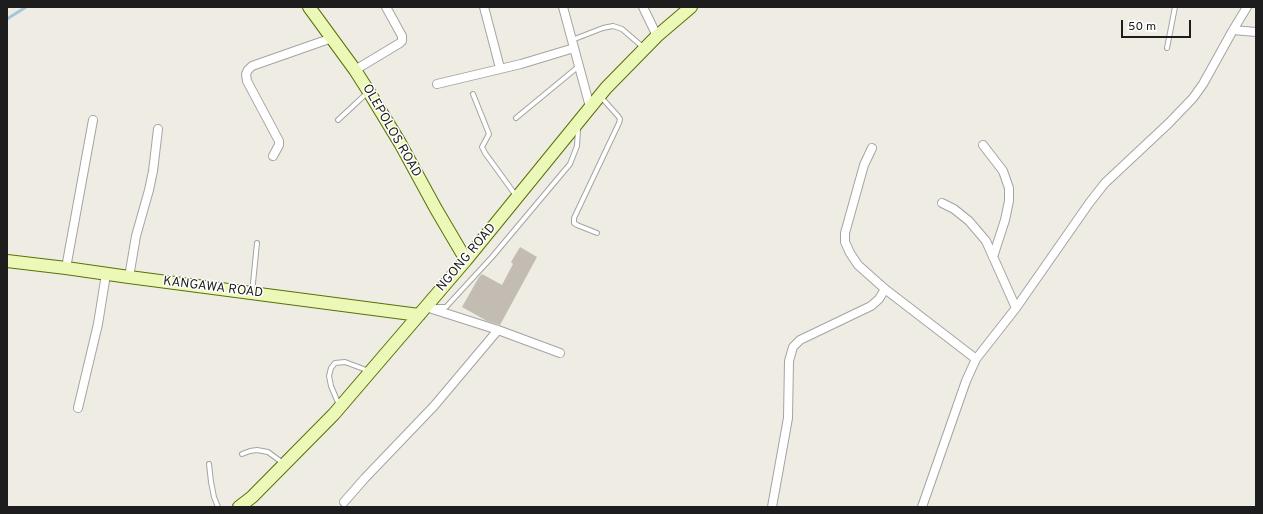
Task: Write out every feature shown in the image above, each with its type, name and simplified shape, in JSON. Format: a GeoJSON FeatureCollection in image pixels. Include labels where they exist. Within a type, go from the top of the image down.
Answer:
{"type":"FeatureCollection","features":[{"type":"Feature","properties":{"kind":"street","name":"OLEPOLOS ROAD"},"geometry":{"type":"LineString","coordinates":[[309,7],[355,70],[369,92],[400,143],[466,260]]}},
{"type":"Feature","properties":{"kind":"street"},"geometry":{"type":"LineString","coordinates":[[355,70],[400,43],[402,40],[402,36],[386,7]]}},
{"type":"Feature","properties":{"kind":"street"},"geometry":{"type":"LineString","coordinates":[[484,7],[500,68]]}},
{"type":"Feature","properties":{"kind":"street"},"geometry":{"type":"LineString","coordinates":[[563,7],[590,107]]}},
{"type":"Feature","properties":{"kind":"street"},"geometry":{"type":"LineString","coordinates":[[644,7],[657,36]]}},
{"type":"Feature","properties":{"kind":"street","name":"NGONG ROAD"},"geometry":{"type":"LineString","coordinates":[[239,507],[252,497],[285,464],[340,407],[371,372],[466,260],[600,95],[644,48],[691,7]]}},
{"type":"Feature","properties":{"kind":"street"},"geometry":{"type":"LineString","coordinates":[[922,507],[966,381],[976,359],[1016,308],[1105,183],[1169,123],[1193,98],[1203,84],[1247,7]]}},
{"type":"Feature","properties":{"kind":"street"},"geometry":{"type":"LineString","coordinates":[[1233,30],[1256,32]]}},
{"type":"Feature","properties":{"kind":"street"},"geometry":{"type":"LineString","coordinates":[[273,156],[279,145],[279,141],[247,81],[246,74],[252,66],[332,38]]}},
{"type":"Feature","properties":{"kind":"street"},"geometry":{"type":"LineString","coordinates":[[437,84],[521,64],[573,44]]}},
{"type":"Feature","properties":{"kind":"street"},"geometry":{"type":"LineString","coordinates":[[66,268],[93,120]]}},
{"type":"Feature","properties":{"kind":"street"},"geometry":{"type":"LineString","coordinates":[[129,277],[136,236],[153,171],[158,129]]}},
{"type":"Feature","properties":{"kind":"street"},"geometry":{"type":"LineString","coordinates":[[983,145],[1003,171],[1009,188],[1009,201],[1005,220],[993,257]]}},
{"type":"Feature","properties":{"kind":"street"},"geometry":{"type":"LineString","coordinates":[[872,148],[864,165],[845,233],[845,242],[850,253],[858,265],[886,290],[976,359]]}},
{"type":"Feature","properties":{"kind":"street"},"geometry":{"type":"LineString","coordinates":[[942,203],[954,209],[970,221],[986,241],[1016,308]]}},
{"type":"Feature","properties":{"kind":"street","name":"KANGAWA ROAD"},"geometry":{"type":"LineString","coordinates":[[7,261],[252,293],[423,311]]}},
{"type":"Feature","properties":{"kind":"street"},"geometry":{"type":"LineString","coordinates":[[78,408],[98,324],[106,274]]}},
{"type":"Feature","properties":{"kind":"street"},"geometry":{"type":"LineString","coordinates":[[772,507],[788,418],[789,361],[793,347],[800,340],[871,306],[886,290]]}},
{"type":"Feature","properties":{"kind":"street"},"geometry":{"type":"LineString","coordinates":[[423,311],[498,330],[560,353]]}},
{"type":"Feature","properties":{"kind":"street"},"geometry":{"type":"LineString","coordinates":[[344,502],[434,406],[498,330]]}},
{"type":"Feature","properties":{"kind":"lane"},"geometry":{"type":"LineString","coordinates":[[1167,48],[1175,7]]}},
{"type":"Feature","properties":{"kind":"lane"},"geometry":{"type":"LineString","coordinates":[[573,44],[603,28],[614,26],[622,29],[644,48]]}},
{"type":"Feature","properties":{"kind":"lane"},"geometry":{"type":"LineString","coordinates":[[516,118],[579,66]]}},
{"type":"Feature","properties":{"kind":"lane"},"geometry":{"type":"LineString","coordinates":[[338,120],[369,92]]}},
{"type":"Feature","properties":{"kind":"lane"},"geometry":{"type":"LineString","coordinates":[[473,94],[489,131],[489,134],[482,147],[517,197]]}},
{"type":"Feature","properties":{"kind":"lane"},"geometry":{"type":"LineString","coordinates":[[597,233],[577,225],[574,222],[574,218],[619,124],[620,119],[600,95]]}},
{"type":"Feature","properties":{"kind":"lane"},"geometry":{"type":"LineString","coordinates":[[423,311],[446,307],[492,258],[570,164],[577,146],[578,122]]}},
{"type":"Feature","properties":{"kind":"lane"},"geometry":{"type":"LineString","coordinates":[[252,293],[257,243]]}},
{"type":"Feature","properties":{"kind":"lane"},"geometry":{"type":"LineString","coordinates":[[340,407],[331,386],[329,376],[331,368],[336,363],[345,362],[371,372]]}},
{"type":"Feature","properties":{"kind":"lane"},"geometry":{"type":"LineString","coordinates":[[242,454],[257,450],[268,452],[285,464]]}},
{"type":"Feature","properties":{"kind":"lane"},"geometry":{"type":"LineString","coordinates":[[209,464],[211,482],[218,507]]}},
{"type":"Feature","properties":{"kind":"building"},"geometry":{"type":"Polygon","coordinates":[[[520,247],[537,257],[500,325],[487,321],[462,307],[482,274],[502,285],[513,264],[511,262],[520,247]]]}},
{"type":"Feature","properties":{"kind":"waterway"},"geometry":{"type":"LineString","coordinates":[[7,19],[26,7]]}}]}
